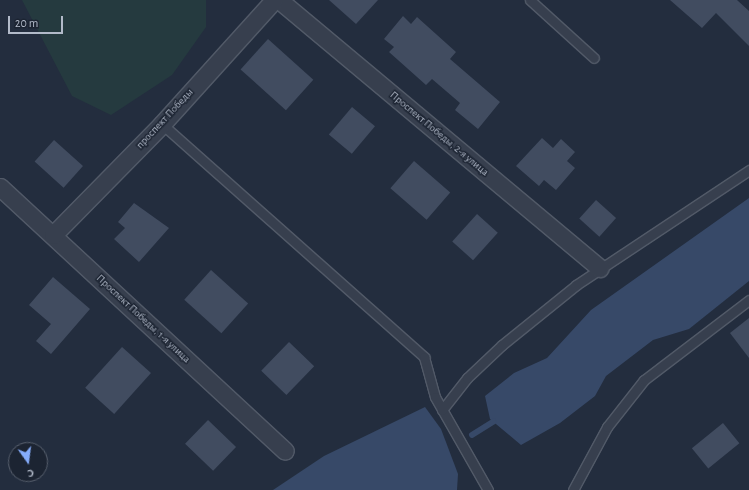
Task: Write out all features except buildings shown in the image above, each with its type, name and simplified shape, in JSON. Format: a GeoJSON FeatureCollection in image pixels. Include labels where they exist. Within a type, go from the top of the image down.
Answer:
{"type":"FeatureCollection","features":[{"type":"Feature","properties":{"kind":"street","name":"проспект Победы"},"geometry":{"type":"LineString","coordinates":[[53,235],[162,124],[274,0]]}},
{"type":"Feature","properties":{"kind":"street","name":"Проспект Победы, 2-я улица"},"geometry":{"type":"LineString","coordinates":[[279,0],[600,268]]}},
{"type":"Feature","properties":{"kind":"street","name":"Проспект Победы, 1-я улица"},"geometry":{"type":"LineString","coordinates":[[0,187],[285,451]]}},
{"type":"Feature","properties":{"kind":"lane"},"geometry":{"type":"LineString","coordinates":[[530,0],[594,58]]}},
{"type":"Feature","properties":{"kind":"lane"},"geometry":{"type":"LineString","coordinates":[[162,124],[424,357],[427,380],[442,410],[488,490]]}},
{"type":"Feature","properties":{"kind":"lane"},"geometry":{"type":"LineString","coordinates":[[442,410],[467,378],[502,345],[600,268],[749,170]]}},
{"type":"Feature","properties":{"kind":"lane"},"geometry":{"type":"LineString","coordinates":[[573,490],[607,427],[644,380],[749,300]]}},
{"type":"Feature","properties":{"kind":"green space"},"geometry":{"type":"Polygon","coordinates":[[[22,0],[206,0],[206,27],[172,75],[111,115],[72,96],[22,0]]]}},
{"type":"Feature","properties":{"kind":"water"},"geometry":{"type":"Polygon","coordinates":[[[749,198],[749,281],[689,329],[653,340],[606,376],[595,396],[560,423],[521,445],[490,419],[485,396],[514,373],[547,358],[591,310],[749,198]]]}},
{"type":"Feature","properties":{"kind":"water"},"geometry":{"type":"Polygon","coordinates":[[[425,407],[441,429],[458,474],[457,490],[273,490],[324,456],[425,407]]]}},
{"type":"Feature","properties":{"kind":"waterway"},"geometry":{"type":"LineString","coordinates":[[472,435],[493,422]]}}]}
